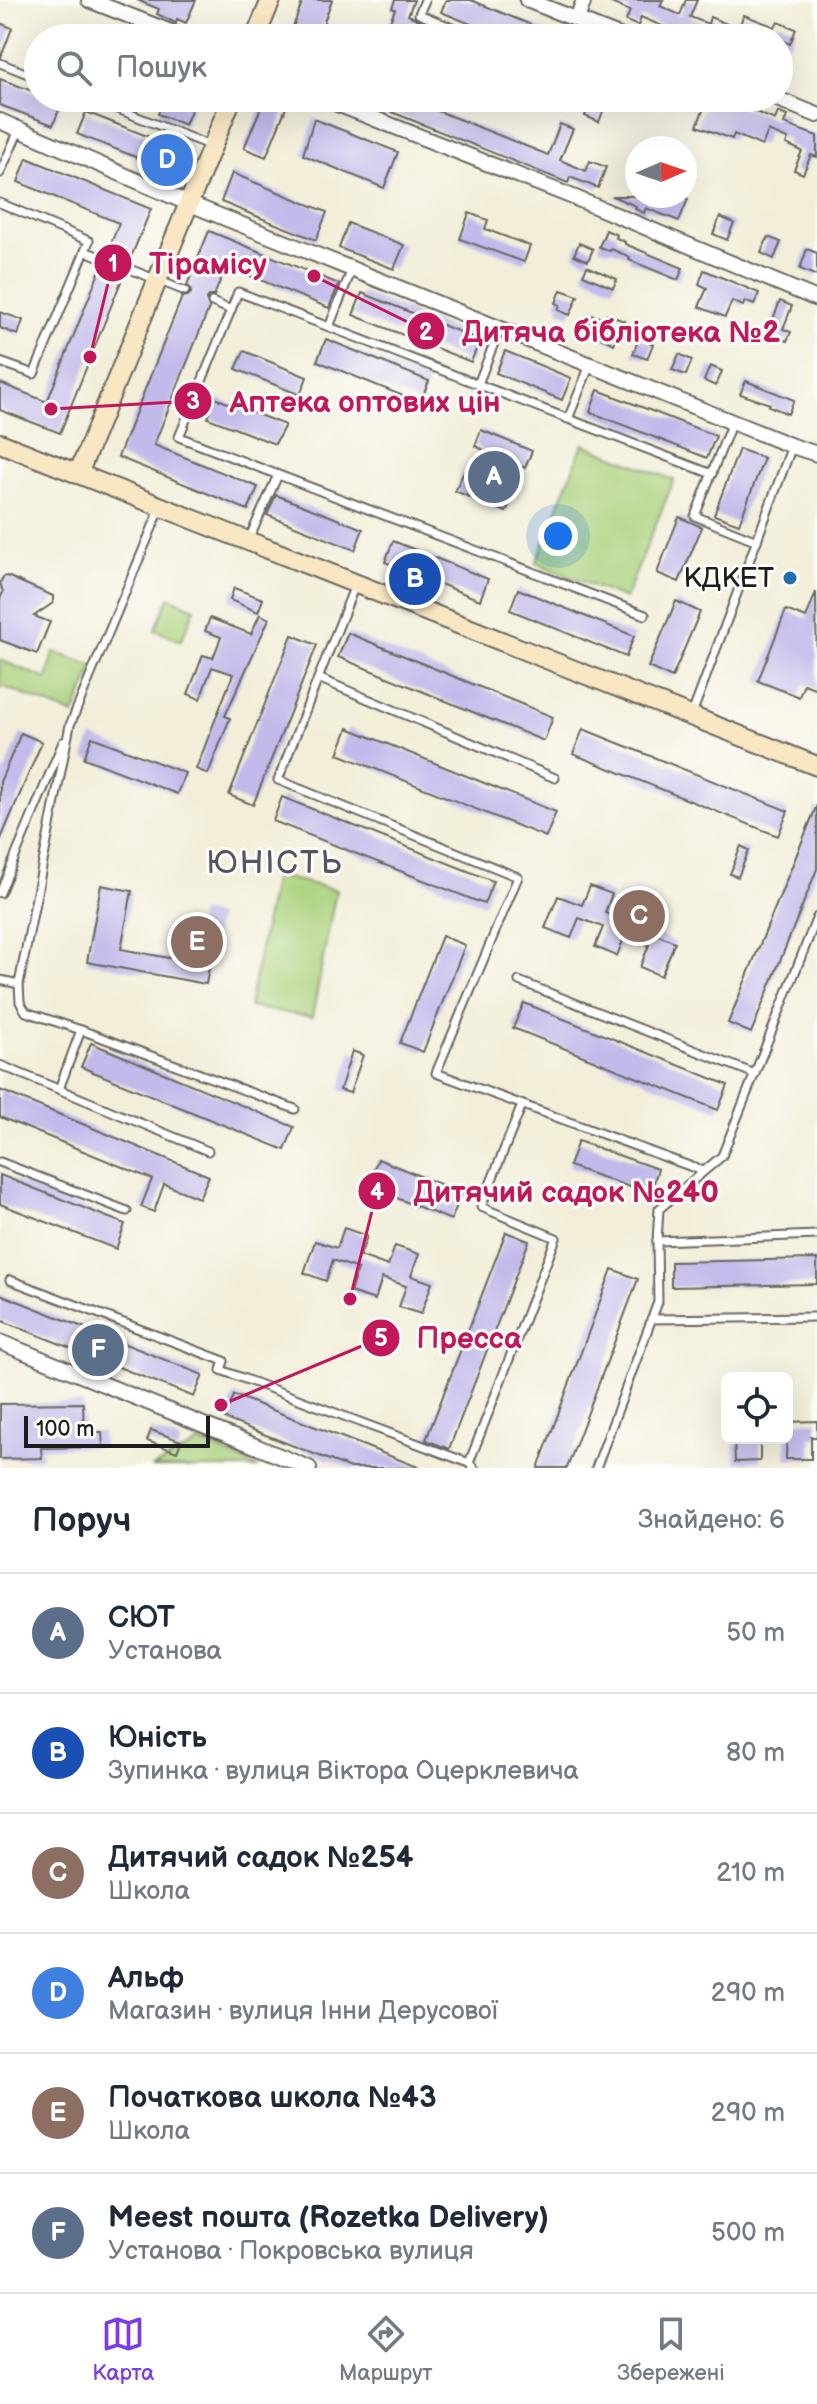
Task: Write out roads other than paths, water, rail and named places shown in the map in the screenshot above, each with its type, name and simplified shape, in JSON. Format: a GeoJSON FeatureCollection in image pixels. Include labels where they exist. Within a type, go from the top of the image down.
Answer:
{"type":"FeatureCollection","features":[{"type":"Feature","properties":{"kind":"street"},"geometry":{"type":"LineString","coordinates":[[89,0],[150,24]]}},
{"type":"Feature","properties":{"kind":"street"},"geometry":{"type":"LineString","coordinates":[[261,24],[271,0]]}},
{"type":"Feature","properties":{"kind":"street"},"geometry":{"type":"LineString","coordinates":[[527,0],[585,24]]}},
{"type":"Feature","properties":{"kind":"street"},"geometry":{"type":"LineString","coordinates":[[577,19],[584,0]]}},
{"type":"Feature","properties":{"kind":"street"},"geometry":{"type":"LineString","coordinates":[[793,105],[817,115]]}},
{"type":"Feature","properties":{"kind":"street"},"geometry":{"type":"LineString","coordinates":[[78,474],[227,112]]}},
{"type":"Feature","properties":{"kind":"street"},"geometry":{"type":"LineString","coordinates":[[357,112],[573,197],[817,299]]}},
{"type":"Feature","properties":{"kind":"street"},"geometry":{"type":"LineString","coordinates":[[0,121],[190,204],[817,454]]}},
{"type":"Feature","properties":{"kind":"street"},"geometry":{"type":"LineString","coordinates":[[0,443],[817,766]]}},
{"type":"Feature","properties":{"kind":"street"},"geometry":{"type":"LineString","coordinates":[[0,1342],[309,1468]]}},
{"type":"Feature","properties":{"kind":"lane"},"geometry":{"type":"LineString","coordinates":[[425,0],[419,14],[443,24]]}},
{"type":"Feature","properties":{"kind":"lane"},"geometry":{"type":"LineString","coordinates":[[0,63],[24,72]]}},
{"type":"Feature","properties":{"kind":"lane"},"geometry":{"type":"LineString","coordinates":[[125,112],[213,147]]}},
{"type":"Feature","properties":{"kind":"lane"},"geometry":{"type":"LineString","coordinates":[[0,173],[20,128]]}},
{"type":"Feature","properties":{"kind":"lane"},"geometry":{"type":"LineString","coordinates":[[0,203],[89,241],[34,374],[0,362]]}},
{"type":"Feature","properties":{"kind":"lane"},"geometry":{"type":"LineString","coordinates":[[85,251],[105,259]]}},
{"type":"Feature","properties":{"kind":"lane"},"geometry":{"type":"LineString","coordinates":[[127,268],[185,291]]}},
{"type":"Feature","properties":{"kind":"lane"},"geometry":{"type":"LineString","coordinates":[[329,327],[352,269]]}},
{"type":"Feature","properties":{"kind":"lane"},"geometry":{"type":"LineString","coordinates":[[645,615],[179,437],[238,292],[712,474]]}},
{"type":"Feature","properties":{"kind":"lane"},"geometry":{"type":"LineString","coordinates":[[212,302],[231,310]]}},
{"type":"Feature","properties":{"kind":"lane"},"geometry":{"type":"LineString","coordinates":[[478,384],[500,328]]}},
{"type":"Feature","properties":{"kind":"lane"},"geometry":{"type":"LineString","coordinates":[[568,419],[590,365]]}},
{"type":"Feature","properties":{"kind":"lane"},"geometry":{"type":"LineString","coordinates":[[732,422],[695,516],[757,541]]}},
{"type":"Feature","properties":{"kind":"lane"},"geometry":{"type":"LineString","coordinates":[[691,717],[792,446]]}},
{"type":"Feature","properties":{"kind":"lane"},"geometry":{"type":"LineString","coordinates":[[248,540],[278,475]]}},
{"type":"Feature","properties":{"kind":"lane"},"geometry":{"type":"LineString","coordinates":[[0,893],[161,507]]}},
{"type":"Feature","properties":{"kind":"lane"},"geometry":{"type":"LineString","coordinates":[[356,583],[278,780],[518,877],[436,1073],[703,1171]]}},
{"type":"Feature","properties":{"kind":"lane"},"geometry":{"type":"LineString","coordinates":[[318,678],[555,778]]}},
{"type":"Feature","properties":{"kind":"lane"},"geometry":{"type":"LineString","coordinates":[[70,725],[19,984],[20,1002],[26,1012],[295,1109]]}},
{"type":"Feature","properties":{"kind":"lane"},"geometry":{"type":"LineString","coordinates":[[596,1468],[658,1302],[659,1209],[722,1156],[817,917]]}},
{"type":"Feature","properties":{"kind":"lane"},"geometry":{"type":"LineString","coordinates":[[0,980],[19,984]]}},
{"type":"Feature","properties":{"kind":"lane"},"geometry":{"type":"LineString","coordinates":[[519,981],[755,1074]]}},
{"type":"Feature","properties":{"kind":"lane"},"geometry":{"type":"LineString","coordinates":[[59,1089],[81,1030]]}},
{"type":"Feature","properties":{"kind":"lane"},"geometry":{"type":"LineString","coordinates":[[0,1065],[208,1151]]}},
{"type":"Feature","properties":{"kind":"lane"},"geometry":{"type":"LineString","coordinates":[[10,1280],[224,1361],[221,1370],[471,1466],[556,1238],[481,1207],[522,1105]]}},
{"type":"Feature","properties":{"kind":"lane"},"geometry":{"type":"LineString","coordinates":[[0,1162],[127,1211]]}},
{"type":"Feature","properties":{"kind":"lane"},"geometry":{"type":"LineString","coordinates":[[657,1241],[817,1235]]}},
{"type":"Feature","properties":{"kind":"lane"},"geometry":{"type":"LineString","coordinates":[[651,1319],[817,1317]]}},
{"type":"Feature","properties":{"kind":"place","name":"Альф"},"geometry":{"type":"Point","coordinates":[167,160]}},
{"type":"Feature","properties":{"kind":"place","name":"Дитяча бібліотека №2"},"geometry":{"type":"Point","coordinates":[314,276]}},
{"type":"Feature","properties":{"kind":"place","name":"Тірамісу"},"geometry":{"type":"Point","coordinates":[90,357]}},
{"type":"Feature","properties":{"kind":"place","name":"Аптека оптових цін"},"geometry":{"type":"Point","coordinates":[51,409]}},
{"type":"Feature","properties":{"kind":"place","name":"СЮТ"},"geometry":{"type":"Point","coordinates":[494,477]}},
{"type":"Feature","properties":{"kind":"place","name":"КДКЕТ"},"geometry":{"type":"Point","coordinates":[790,578]}},
{"type":"Feature","properties":{"kind":"place","name":"Юність"},"geometry":{"type":"Point","coordinates":[415,579]}},
{"type":"Feature","properties":{"kind":"place","name":"Дитячий садок №254"},"geometry":{"type":"Point","coordinates":[639,916]}},
{"type":"Feature","properties":{"kind":"place","name":"Початкова школа №43"},"geometry":{"type":"Point","coordinates":[197,942]}},
{"type":"Feature","properties":{"kind":"place","name":"Дитячий садок №240"},"geometry":{"type":"Point","coordinates":[350,1299]}},
{"type":"Feature","properties":{"kind":"place","name":"Meest пошта (Rozetka Delivery)"},"geometry":{"type":"Point","coordinates":[98,1350]}},
{"type":"Feature","properties":{"kind":"place","name":"Пресса"},"geometry":{"type":"Point","coordinates":[221,1405]}},
{"type":"Feature","properties":{"kind":"district","name":"ЮНІСТЬ"},"geometry":{"type":"Point","coordinates":[275,863]}}]}
